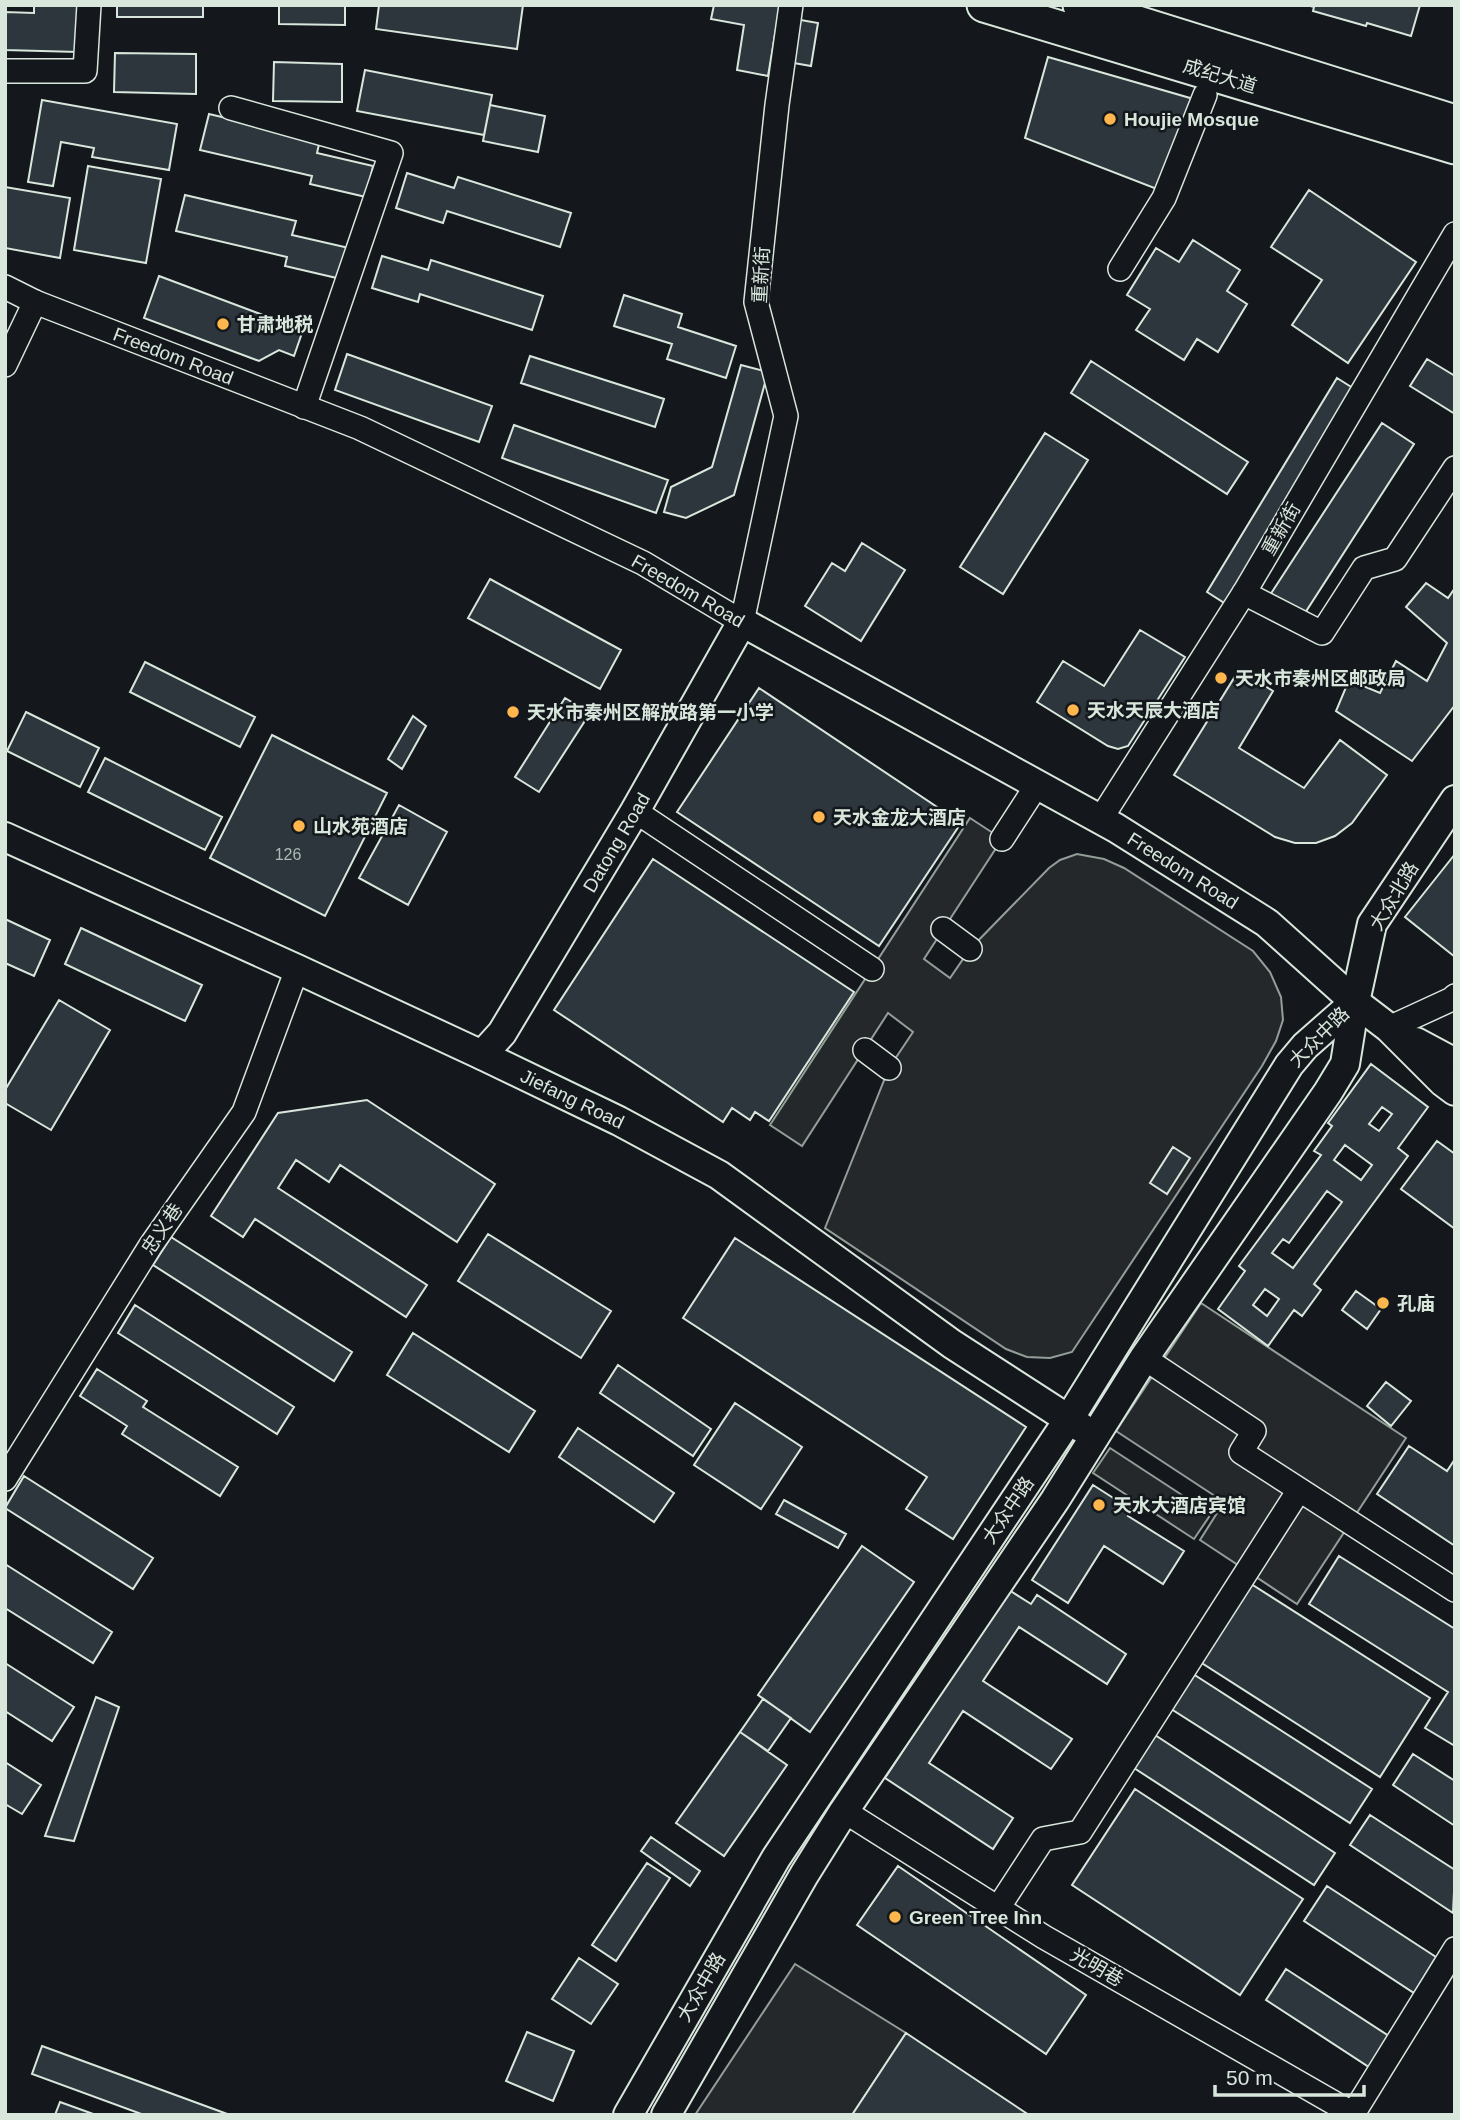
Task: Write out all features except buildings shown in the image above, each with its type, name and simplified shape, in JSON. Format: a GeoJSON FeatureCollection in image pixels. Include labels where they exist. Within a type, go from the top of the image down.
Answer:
{"type":"FeatureCollection","features":[{"type":"Feature","properties":{"kind":"highway","name":"成纪大道"},"geometry":{"type":"LineString","coordinates":[[984,5],[1455,147]]}},
{"type":"Feature","properties":{"kind":"highway","name":"成纪大道"},"geometry":{"type":"LineString","coordinates":[[1080,5],[1455,122]]}},
{"type":"Feature","properties":{"kind":"main road","name":"Freedom Road"},"geometry":{"type":"LineString","coordinates":[[742,622],[1127,835],[1267,923],[1355,1002],[1389,1028]]}},
{"type":"Feature","properties":{"kind":"main road","name":"Datong Road"},"geometry":{"type":"LineString","coordinates":[[482,1055],[502,1032],[635,811],[742,622]]}},
{"type":"Feature","properties":{"kind":"main road","name":"大众北路"},"geometry":{"type":"LineString","coordinates":[[1355,1002],[1372,924],[1455,800]]}},
{"type":"Feature","properties":{"kind":"main road","name":"Jiefang Road"},"geometry":{"type":"LineString","coordinates":[[5,837],[482,1055],[619,1121],[719,1175],[952,1344],[1096,1437]]}},
{"type":"Feature","properties":{"kind":"main road","name":"大众中路"},"geometry":{"type":"LineString","coordinates":[[666,2115],[804,1875],[844,1811],[1055,1500],[1144,1358],[1328,1092],[1345,1064],[1355,1002]]}},
{"type":"Feature","properties":{"kind":"main road","name":"大众中路"},"geometry":{"type":"LineString","coordinates":[[628,2115],[776,1858],[1069,1419],[1289,1065],[1305,1046],[1355,1002]]}},
{"type":"Feature","properties":{"kind":"main road"},"geometry":{"type":"LineString","coordinates":[[1389,1028],[1455,1063]]}},
{"type":"Feature","properties":{"kind":"main road"},"geometry":{"type":"LineString","coordinates":[[1389,1028],[1455,1091]]}},
{"type":"Feature","properties":{"kind":"street"},"geometry":{"type":"LineString","coordinates":[[5,71],[85,71],[89,5]]}},
{"type":"Feature","properties":{"kind":"street","name":"重新街"},"geometry":{"type":"LineString","coordinates":[[742,622],[786,416],[756,302],[778,97],[792,5]]}},
{"type":"Feature","properties":{"kind":"street"},"geometry":{"type":"LineString","coordinates":[[1120,270],[1164,198],[1205,95]]}},
{"type":"Feature","properties":{"kind":"street"},"geometry":{"type":"LineString","coordinates":[[231,108],[391,153],[304,407]]}},
{"type":"Feature","properties":{"kind":"street","name":"重新街"},"geometry":{"type":"LineString","coordinates":[[1100,821],[1244,593],[1455,233]]}},
{"type":"Feature","properties":{"kind":"street","name":"Freedom Road"},"geometry":{"type":"LineString","coordinates":[[5,287],[35,302],[360,428],[643,563],[742,622]]}},
{"type":"Feature","properties":{"kind":"street"},"geometry":{"type":"LineString","coordinates":[[5,365],[35,302]]}},
{"type":"Feature","properties":{"kind":"street"},"geometry":{"type":"LineString","coordinates":[[1244,593],[1322,633],[1364,568],[1395,559],[1455,468]]}},
{"type":"Feature","properties":{"kind":"street"},"geometry":{"type":"LineString","coordinates":[[1002,839],[1037,785]]}},
{"type":"Feature","properties":{"kind":"street"},"geometry":{"type":"LineString","coordinates":[[635,811],[872,969]]}},
{"type":"Feature","properties":{"kind":"street"},"geometry":{"type":"LineString","coordinates":[[943,929],[970,949]]}},
{"type":"Feature","properties":{"kind":"street","name":"忠义巷"},"geometry":{"type":"LineString","coordinates":[[5,1479],[151,1245],[244,1112],[297,969]]}},
{"type":"Feature","properties":{"kind":"street"},"geometry":{"type":"LineString","coordinates":[[1389,1028],[1455,996]]}},
{"type":"Feature","properties":{"kind":"street"},"geometry":{"type":"LineString","coordinates":[[865,1050],[889,1068]]}},
{"type":"Feature","properties":{"kind":"street"},"geometry":{"type":"LineString","coordinates":[[1144,1358],[1254,1431],[1241,1452],[1455,1590]]}},
{"type":"Feature","properties":{"kind":"street"},"geometry":{"type":"LineString","coordinates":[[998,1908],[1043,1839],[1080,1832],[1299,1490]]}},
{"type":"Feature","properties":{"kind":"street","name":"光明巷"},"geometry":{"type":"LineString","coordinates":[[844,1811],[1044,1937],[1354,2114]]}},
{"type":"Feature","properties":{"kind":"street"},"geometry":{"type":"LineString","coordinates":[[1354,2114],[1455,1949]]}},
{"type":"Feature","properties":{"kind":"shaded area"},"geometry":{"type":"Polygon","coordinates":[[[970,818],[1002,839],[924,959],[950,978],[970,949],[1049,868],[1060,860],[1077,854],[1104,859],[1124,868],[1253,951],[1270,972],[1281,997],[1283,1020],[1276,1041],[1262,1066],[1072,1352],[1050,1358],[1027,1357],[1006,1349],[825,1228],[889,1068],[913,1032],[888,1013],[802,1146],[770,1125],[970,818]]]}},
{"type":"Feature","properties":{"kind":"shaded area"},"geometry":{"type":"Polygon","coordinates":[[[1201,1303],[1406,1438],[1297,1604],[1200,1540],[1224,1502],[1116,1431],[1201,1303]]]}},
{"type":"Feature","properties":{"kind":"shaded area"},"geometry":{"type":"Polygon","coordinates":[[[1110,1448],[1211,1514],[1194,1539],[1093,1473],[1110,1448]]]}},
{"type":"Feature","properties":{"kind":"shaded area"},"geometry":{"type":"Polygon","coordinates":[[[795,1964],[906,2033],[852,2115],[695,2115],[795,1964]]]}},
{"type":"Feature","properties":{"kind":"place","name":"Houjie Mosque"},"geometry":{"type":"Point","coordinates":[1110,119]}},
{"type":"Feature","properties":{"kind":"place","name":"甘肃地税"},"geometry":{"type":"Point","coordinates":[223,324]}},
{"type":"Feature","properties":{"kind":"place","name":"天水市秦州区邮政局"},"geometry":{"type":"Point","coordinates":[1221,678]}},
{"type":"Feature","properties":{"kind":"place","name":"天水天辰大酒店"},"geometry":{"type":"Point","coordinates":[1073,710]}},
{"type":"Feature","properties":{"kind":"place","name":"天水市秦州区解放路第一小学"},"geometry":{"type":"Point","coordinates":[513,712]}},
{"type":"Feature","properties":{"kind":"place","name":"天水金龙大酒店"},"geometry":{"type":"Point","coordinates":[819,817]}},
{"type":"Feature","properties":{"kind":"place","name":"山水苑酒店"},"geometry":{"type":"Point","coordinates":[299,826]}},
{"type":"Feature","properties":{"kind":"place","name":"孔庙"},"geometry":{"type":"Point","coordinates":[1383,1303]}},
{"type":"Feature","properties":{"kind":"place","name":"天水大酒店宾馆"},"geometry":{"type":"Point","coordinates":[1099,1505]}},
{"type":"Feature","properties":{"kind":"place","name":"Green Tree Inn"},"geometry":{"type":"Point","coordinates":[895,1917]}}]}
